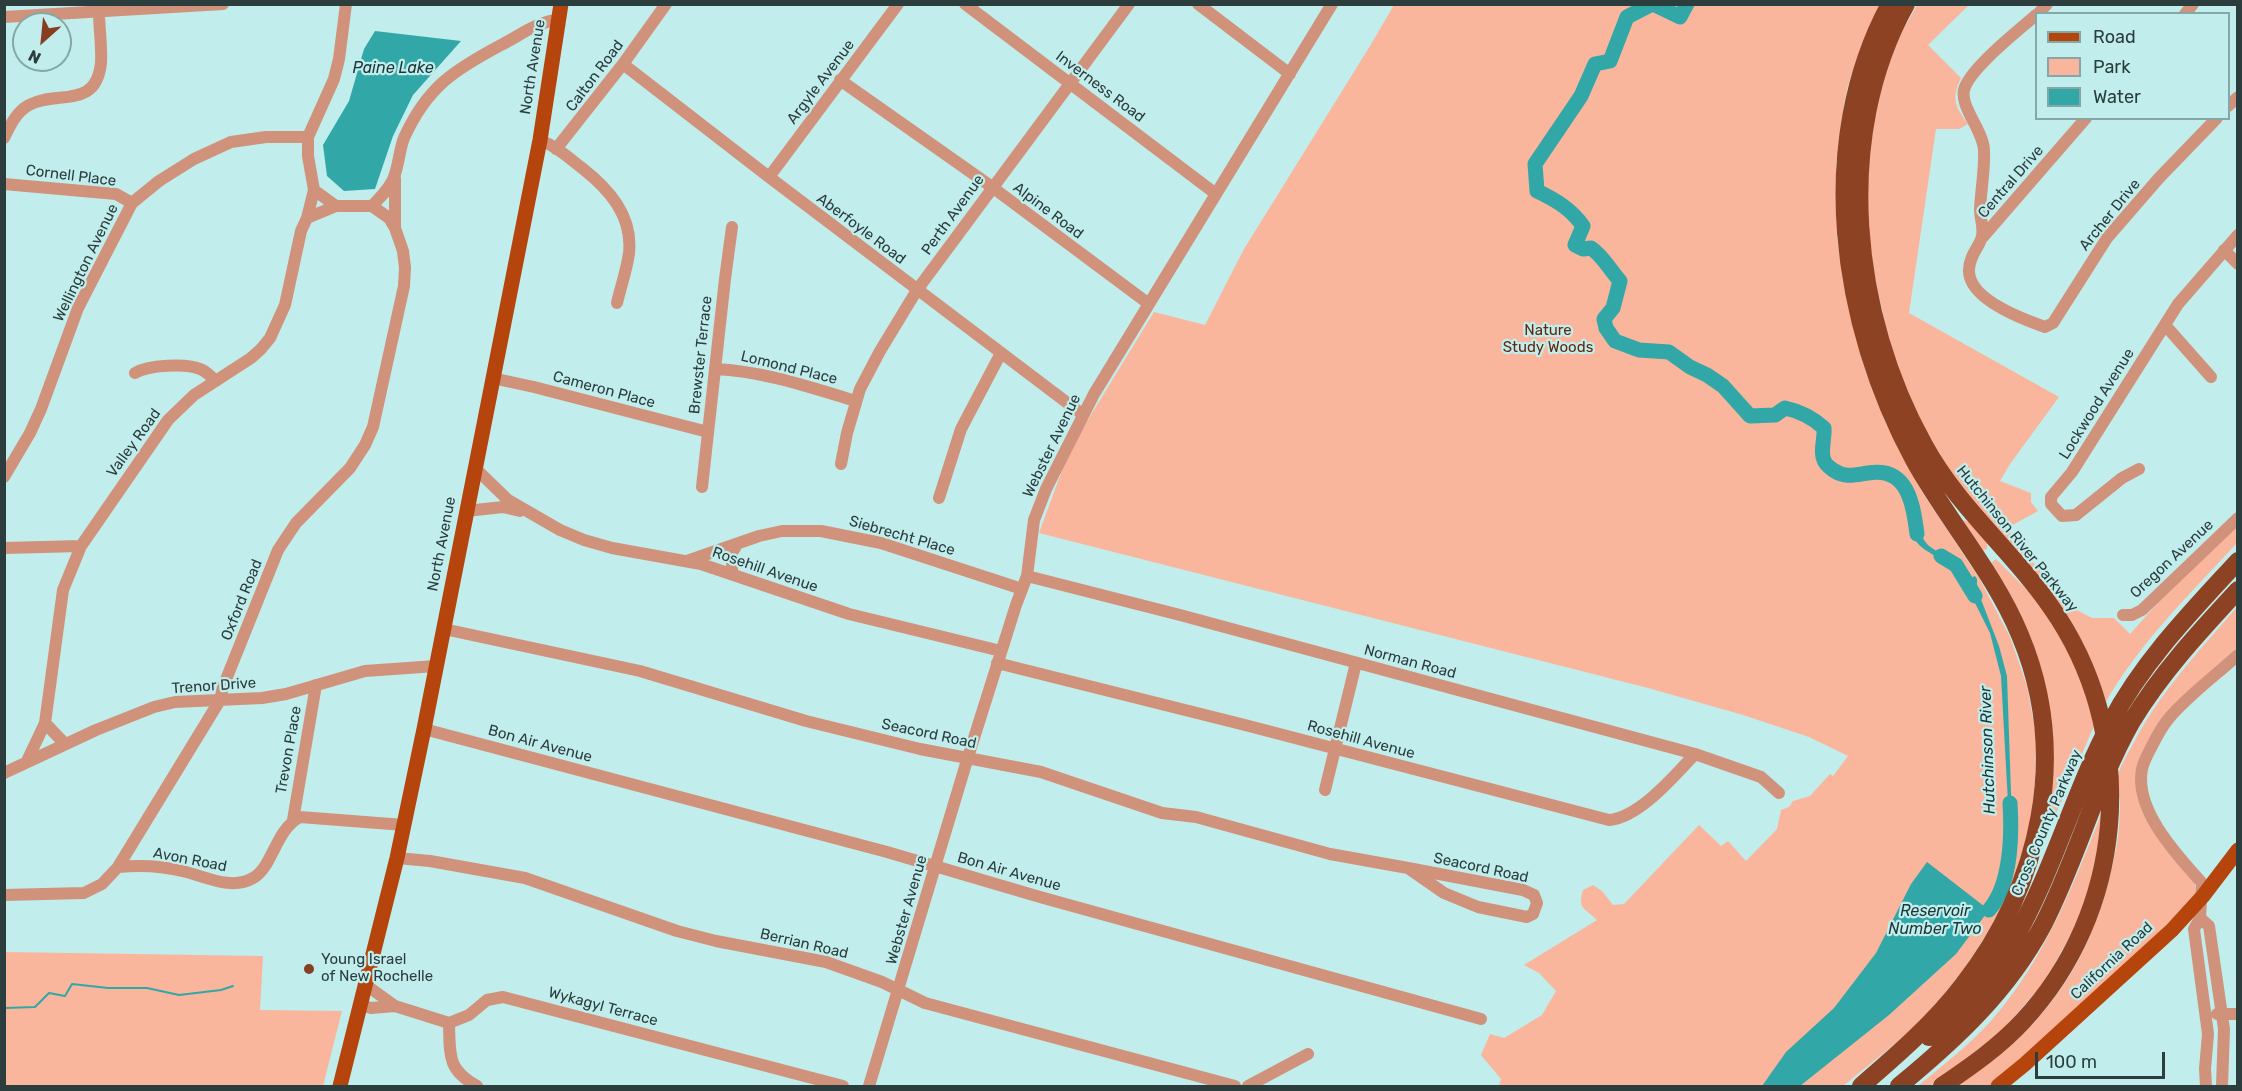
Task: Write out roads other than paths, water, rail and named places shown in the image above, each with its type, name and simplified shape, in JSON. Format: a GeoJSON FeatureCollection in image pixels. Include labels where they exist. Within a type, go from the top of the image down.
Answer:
{"type":"FeatureCollection","features":[{"type":"Feature","properties":{"kind":"highway"},"geometry":{"type":"LineString","coordinates":[[1866,1082],[1921,1032],[1951,999],[1971,974],[1997,934],[2018,892],[2034,849],[2043,803],[2046,771],[2040,702],[2031,664],[2020,634],[1998,592],[1929,485],[1906,444],[1877,372],[1856,297],[1846,229],[1845,186],[1848,142],[1860,80],[1875,36],[1890,4]]}},
{"type":"Feature","properties":{"kind":"highway","name":"Hutchinson River Parkway"},"geometry":{"type":"LineString","coordinates":[[1906,4],[1891,33],[1876,74],[1860,157],[1859,217],[1863,252],[1878,329],[1903,402],[1929,454],[1961,498],[2042,595],[2076,647],[2100,712],[2111,796],[2109,840],[2100,886],[2069,958],[2044,996],[2012,1032],[1977,1062],[1942,1086]]}},
{"type":"Feature","properties":{"kind":"highway","name":"Cross County Parkway"},"geometry":{"type":"LineString","coordinates":[[1866,1082],[1938,1031],[1972,998],[2003,958],[2037,897],[2096,751],[2112,719],[2132,686],[2156,654],[2238,561]]}},
{"type":"Feature","properties":{"kind":"highway"},"geometry":{"type":"LineString","coordinates":[[1899,1086],[1969,1026],[2020,964],[2053,903],[2099,790],[2140,708],[2160,680],[2238,590]]}},
{"type":"Feature","properties":{"kind":"main road","name":"North Avenue"},"geometry":{"type":"LineString","coordinates":[[339,1086],[397,858],[424,729],[540,140],[558,9]]}},
{"type":"Feature","properties":{"kind":"main road","name":"California Road"},"geometry":{"type":"LineString","coordinates":[[1998,1086],[2164,937],[2203,896],[2238,850]]}},
{"type":"Feature","properties":{"kind":"street"},"geometry":{"type":"LineString","coordinates":[[4,17],[223,4]]}},
{"type":"Feature","properties":{"kind":"street"},"geometry":{"type":"LineString","coordinates":[[308,137],[334,79],[346,4]]}},
{"type":"Feature","properties":{"kind":"street","name":"Calton Road"},"geometry":{"type":"LineString","coordinates":[[556,149],[623,64],[666,4]]}},
{"type":"Feature","properties":{"kind":"street","name":"Argyle Avenue"},"geometry":{"type":"LineString","coordinates":[[769,177],[898,4]]}},
{"type":"Feature","properties":{"kind":"street","name":"Inverness Road"},"geometry":{"type":"LineString","coordinates":[[965,4],[1216,194]]}},
{"type":"Feature","properties":{"kind":"street"},"geometry":{"type":"LineString","coordinates":[[1097,46],[1117,4]]}},
{"type":"Feature","properties":{"kind":"street","name":"Perth Avenue"},"geometry":{"type":"LineString","coordinates":[[841,464],[856,401],[880,351],[917,290],[1128,4]]}},
{"type":"Feature","properties":{"kind":"street"},"geometry":{"type":"LineString","coordinates":[[1198,4],[1290,74]]}},
{"type":"Feature","properties":{"kind":"street","name":"Webster Avenue"},"geometry":{"type":"LineString","coordinates":[[869,1086],[999,657],[1027,576],[1034,520],[1046,489],[1082,414],[1332,4]]}},
{"type":"Feature","properties":{"kind":"street"},"geometry":{"type":"LineString","coordinates":[[395,228],[394,176],[398,155],[417,113],[431,93],[446,77],[461,66],[540,22],[558,9]]}},
{"type":"Feature","properties":{"kind":"street"},"geometry":{"type":"LineString","coordinates":[[4,138],[20,112],[30,105],[79,95],[91,88],[97,80],[101,63],[99,12]]}},
{"type":"Feature","properties":{"kind":"street"},"geometry":{"type":"LineString","coordinates":[[1983,238],[1980,211],[1983,138],[1971,116],[1964,90],[1973,72],[2035,16]]}},
{"type":"Feature","properties":{"kind":"street","name":"Aberfoyle Road"},"geometry":{"type":"LineString","coordinates":[[623,64],[1082,414]]}},
{"type":"Feature","properties":{"kind":"street","name":"Alpine Road"},"geometry":{"type":"LineString","coordinates":[[840,81],[992,187],[1149,304]]}},
{"type":"Feature","properties":{"kind":"street","name":"Central Drive"},"geometry":{"type":"LineString","coordinates":[[2033,323],[1983,297],[1971,283],[1969,268],[1973,254],[1983,238],[2084,120]]}},
{"type":"Feature","properties":{"kind":"street","name":"Archer Drive"},"geometry":{"type":"LineString","coordinates":[[2033,323],[2045,327],[2053,323],[2107,238],[2159,178],[2215,120]]}},
{"type":"Feature","properties":{"kind":"street","name":"Wellington Avenue"},"geometry":{"type":"LineString","coordinates":[[4,477],[30,433],[78,308],[132,203],[159,181],[194,159],[231,142],[266,136],[308,137]]}},
{"type":"Feature","properties":{"kind":"street","name":"Valley Road"},"geometry":{"type":"LineString","coordinates":[[27,762],[45,723],[63,590],[81,546],[168,420],[194,395],[261,350],[270,338],[285,304],[301,231],[314,190],[308,156],[308,137]]}},
{"type":"Feature","properties":{"kind":"street"},"geometry":{"type":"LineString","coordinates":[[540,140],[556,149],[601,183],[624,214],[629,238],[629,253],[617,303]]}},
{"type":"Feature","properties":{"kind":"street"},"geometry":{"type":"LineString","coordinates":[[372,206],[387,191],[394,176]]}},
{"type":"Feature","properties":{"kind":"street","name":"Cornell Place"},"geometry":{"type":"LineString","coordinates":[[4,184],[116,194],[132,203]]}},
{"type":"Feature","properties":{"kind":"street"},"geometry":{"type":"LineString","coordinates":[[314,190],[336,206]]}},
{"type":"Feature","properties":{"kind":"street"},"geometry":{"type":"LineString","coordinates":[[307,218],[336,206],[372,206],[389,218],[395,228]]}},
{"type":"Feature","properties":{"kind":"street","name":"Brewster Terrace"},"geometry":{"type":"LineString","coordinates":[[702,487],[732,227]]}},
{"type":"Feature","properties":{"kind":"street","name":"Oxford Road"},"geometry":{"type":"LineString","coordinates":[[4,896],[84,893],[102,884],[118,867],[220,700],[223,687],[278,550],[296,523],[350,468],[365,444],[372,427],[404,286],[403,251],[395,228]]}},
{"type":"Feature","properties":{"kind":"street","name":"Lockwood Avenue"},"geometry":{"type":"LineString","coordinates":[[2139,469],[2122,478],[2076,515],[2062,516],[2051,504],[2051,496],[2072,472],[2165,325],[2193,285],[2238,235]]}},
{"type":"Feature","properties":{"kind":"street"},"geometry":{"type":"LineString","coordinates":[[2224,250],[2238,264]]}},
{"type":"Feature","properties":{"kind":"street"},"geometry":{"type":"LineString","coordinates":[[2165,325],[2211,377]]}},
{"type":"Feature","properties":{"kind":"street"},"geometry":{"type":"LineString","coordinates":[[939,498],[961,429],[1001,353]]}},
{"type":"Feature","properties":{"kind":"street"},"geometry":{"type":"LineString","coordinates":[[135,373],[142,369],[164,366],[196,367],[215,380]]}},
{"type":"Feature","properties":{"kind":"street","name":"Lomond Place"},"geometry":{"type":"LineString","coordinates":[[714,369],[741,370],[782,379],[856,401]]}},
{"type":"Feature","properties":{"kind":"street","name":"Cameron Place"},"geometry":{"type":"LineString","coordinates":[[492,378],[708,432]]}},
{"type":"Feature","properties":{"kind":"street","name":"Rosehill Avenue"},"geometry":{"type":"LineString","coordinates":[[475,468],[503,496],[524,510],[584,540],[612,548],[686,561],[732,574],[849,614],[999,657],[1245,725],[1609,820],[1621,819],[1633,811],[1695,754]]}},
{"type":"Feature","properties":{"kind":"street","name":"Rosehill Avenue"},"geometry":{"type":"LineString","coordinates":[[466,511],[504,507],[524,510]]}},
{"type":"Feature","properties":{"kind":"street","name":"Oregon Avenue"},"geometry":{"type":"LineString","coordinates":[[2123,615],[2132,615],[2142,610],[2238,518]]}},
{"type":"Feature","properties":{"kind":"street","name":"Siebrecht Place"},"geometry":{"type":"LineString","coordinates":[[686,561],[759,536],[782,531],[821,531],[880,543],[1022,589]]}},
{"type":"Feature","properties":{"kind":"street"},"geometry":{"type":"LineString","coordinates":[[732,574],[732,553],[737,544]]}},
{"type":"Feature","properties":{"kind":"street"},"geometry":{"type":"LineString","coordinates":[[4,548],[81,546]]}},
{"type":"Feature","properties":{"kind":"street","name":"Norman Road"},"geometry":{"type":"LineString","coordinates":[[1027,576],[1695,754],[1761,777],[1779,793]]}},
{"type":"Feature","properties":{"kind":"street","name":"Seacord Road"},"geometry":{"type":"LineString","coordinates":[[444,629],[640,671],[806,721],[920,749],[1041,772],[1162,813],[1196,817],[1330,854],[1408,868],[1522,890],[1534,895],[1537,903],[1533,914],[1527,917],[1492,911],[1444,893],[1408,868]]}},
{"type":"Feature","properties":{"kind":"street"},"geometry":{"type":"LineString","coordinates":[[2206,1086],[2208,1034],[2194,929],[2200,918],[2202,883],[2166,841],[2154,822],[2141,781],[2142,770],[2150,750],[2168,719],[2238,655]]}},
{"type":"Feature","properties":{"kind":"street"},"geometry":{"type":"LineString","coordinates":[[1325,790],[1356,663]]}},
{"type":"Feature","properties":{"kind":"street","name":"Trenor Drive"},"geometry":{"type":"LineString","coordinates":[[4,773],[65,744],[154,707],[175,702],[262,698],[286,694],[365,671],[436,666]]}},
{"type":"Feature","properties":{"kind":"street","name":"Trevon Place"},"geometry":{"type":"LineString","coordinates":[[293,820],[316,685]]}},
{"type":"Feature","properties":{"kind":"street"},"geometry":{"type":"LineString","coordinates":[[45,723],[65,744]]}},
{"type":"Feature","properties":{"kind":"street","name":"Bon Air Avenue"},"geometry":{"type":"LineString","coordinates":[[424,729],[935,867],[1481,1019]]}},
{"type":"Feature","properties":{"kind":"street"},"geometry":{"type":"LineString","coordinates":[[293,820],[305,816],[404,825]]}},
{"type":"Feature","properties":{"kind":"street","name":"Avon Road"},"geometry":{"type":"LineString","coordinates":[[118,867],[168,868],[226,883],[239,883],[256,877],[282,833],[293,820]]}},
{"type":"Feature","properties":{"kind":"street","name":"Berrian Road"},"geometry":{"type":"LineString","coordinates":[[397,858],[430,861],[525,878],[677,931],[825,962],[882,982],[925,1004],[1235,1086]]}},
{"type":"Feature","properties":{"kind":"street"},"geometry":{"type":"LineString","coordinates":[[2200,918],[2209,926],[2222,1014],[2222,1086]]}},
{"type":"Feature","properties":{"kind":"street"},"geometry":{"type":"LineString","coordinates":[[366,985],[394,1006],[449,1023],[452,1065],[458,1074],[477,1086]]}},
{"type":"Feature","properties":{"kind":"street","name":"Wykagyl Terrace"},"geometry":{"type":"LineString","coordinates":[[449,1023],[469,1015],[487,1000],[503,997],[843,1086]]}},
{"type":"Feature","properties":{"kind":"street"},"geometry":{"type":"LineString","coordinates":[[361,1005],[371,1008],[394,1006]]}},
{"type":"Feature","properties":{"kind":"street"},"geometry":{"type":"LineString","coordinates":[[2206,1013],[2238,1014]]}},
{"type":"Feature","properties":{"kind":"street"},"geometry":{"type":"LineString","coordinates":[[1248,1086],[1308,1054]]}},
{"type":"Feature","properties":{"kind":"water","name":"Paine Lake"},"geometry":{"type":"Polygon","coordinates":[[[375,31],[461,41],[413,95],[393,136],[375,189],[344,191],[327,176],[323,145],[349,101],[364,49],[375,31]]]}},
{"type":"Feature","properties":{"kind":"water"},"geometry":{"type":"Polygon","coordinates":[[[1917,513],[1924,540],[1934,550],[1959,562],[1960,565],[1952,571],[1942,560],[1917,542],[1913,530],[1917,513]]]}},
{"type":"Feature","properties":{"kind":"water"},"geometry":{"type":"Polygon","coordinates":[[[1975,576],[1977,589],[1999,646],[2007,676],[2012,822],[2009,821],[2001,676],[1990,633],[1970,593],[1963,591],[1960,583],[1975,576]]]}},
{"type":"Feature","properties":{"kind":"water","name":"Reservoir Number Two"},"geometry":{"type":"Polygon","coordinates":[[[1927,862],[1989,910],[1956,954],[1889,1015],[1800,1086],[1762,1086],[1786,1052],[1834,1008],[1876,953],[1911,884],[1927,862]]]}},
{"type":"Feature","properties":{"kind":"waterway","name":"Hutchinson River"},"geometry":{"type":"LineString","coordinates":[[1652,4],[1627,17],[1610,61],[1595,64],[1581,96],[1535,164],[1537,191],[1557,202],[1573,215],[1583,226],[1575,245],[1595,251],[1620,281],[1613,308],[1604,319],[1606,328],[1615,341],[1639,350],[1669,352],[1723,386],[1750,416],[1775,415],[1785,408],[1815,421],[1824,428],[1823,457],[1826,464],[1833,470],[1850,475],[1881,472],[1892,475],[1900,481],[1910,500],[1917,534]]}},
{"type":"Feature","properties":{"kind":"waterway","name":"Hutchinson River"},"geometry":{"type":"LineString","coordinates":[[1653,4],[1680,17],[1687,4]]}},
{"type":"Feature","properties":{"kind":"waterway","name":"Hutchinson River"},"geometry":{"type":"LineString","coordinates":[[1941,556],[1956,565],[1975,596]]}},
{"type":"Feature","properties":{"kind":"waterway","name":"Hutchinson River"},"geometry":{"type":"LineString","coordinates":[[1989,910],[1996,900],[2006,874],[2011,830],[2010,803]]}},
{"type":"Feature","properties":{"kind":"waterway"},"geometry":{"type":"LineString","coordinates":[[4,1008],[35,1007],[49,993],[65,996],[72,984],[108,988],[147,988],[179,995],[221,990],[233,986]]}},
{"type":"Feature","properties":{"kind":"place","name":"Young Israel of New Rochelle"},"geometry":{"type":"Point","coordinates":[309,969]}},
{"type":"Feature","properties":{"kind":"park label","name":"Nature Study Woods"},"geometry":{"type":"Point","coordinates":[1548,340]}}]}
